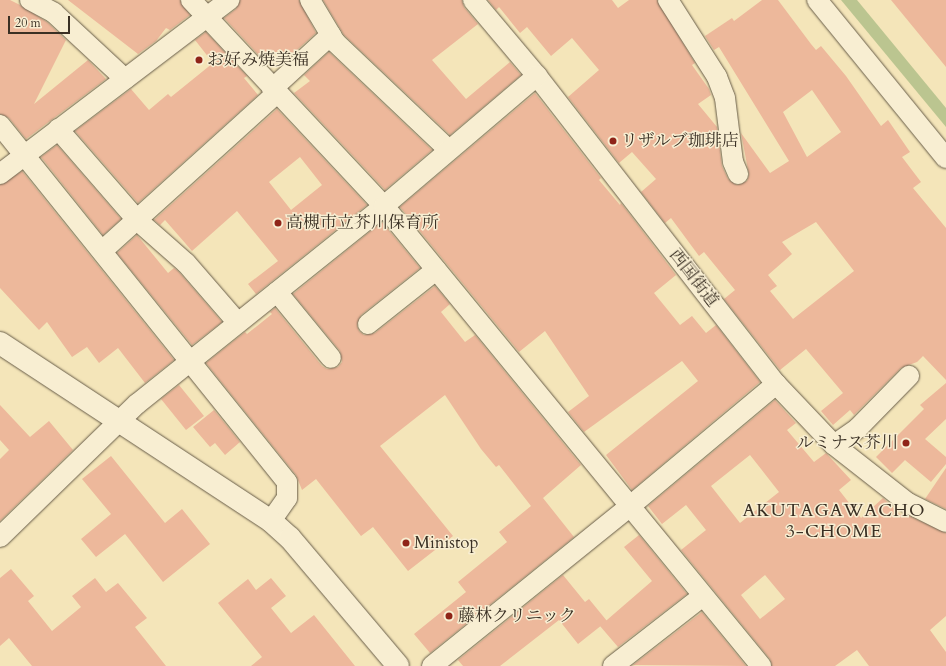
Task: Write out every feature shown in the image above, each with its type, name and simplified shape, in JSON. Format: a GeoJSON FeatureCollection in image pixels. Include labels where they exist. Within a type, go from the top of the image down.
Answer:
{"type":"FeatureCollection","features":[{"type":"Feature","properties":{"kind":"street"},"geometry":{"type":"LineString","coordinates":[[30,0],[54,13],[124,79]]}},
{"type":"Feature","properties":{"kind":"street"},"geometry":{"type":"LineString","coordinates":[[191,0],[274,91],[384,206],[629,507],[761,666]]}},
{"type":"Feature","properties":{"kind":"street"},"geometry":{"type":"LineString","coordinates":[[0,174],[24,154],[229,0]]}},
{"type":"Feature","properties":{"kind":"street"},"geometry":{"type":"LineString","coordinates":[[310,0],[331,35],[449,150]]}},
{"type":"Feature","properties":{"kind":"street","name":"西国街道"},"geometry":{"type":"LineString","coordinates":[[473,0],[537,76],[776,384],[834,445],[908,503],[946,522]]}},
{"type":"Feature","properties":{"kind":"street"},"geometry":{"type":"LineString","coordinates":[[668,0],[717,77],[725,98],[733,162],[738,174]]}},
{"type":"Feature","properties":{"kind":"street"},"geometry":{"type":"LineString","coordinates":[[816,0],[946,158]]}},
{"type":"Feature","properties":{"kind":"street"},"geometry":{"type":"LineString","coordinates":[[102,251],[274,91],[331,35]]}},
{"type":"Feature","properties":{"kind":"street"},"geometry":{"type":"LineString","coordinates":[[0,537],[121,420],[190,360],[384,206],[537,76]]}},
{"type":"Feature","properties":{"kind":"street"},"geometry":{"type":"LineString","coordinates":[[0,124],[287,482],[287,498],[271,520]]}},
{"type":"Feature","properties":{"kind":"street"},"geometry":{"type":"LineString","coordinates":[[58,129],[137,220],[186,263],[238,323]]}},
{"type":"Feature","properties":{"kind":"street"},"geometry":{"type":"LineString","coordinates":[[368,324],[436,270]]}},
{"type":"Feature","properties":{"kind":"street"},"geometry":{"type":"LineString","coordinates":[[277,292],[331,358]]}},
{"type":"Feature","properties":{"kind":"street"},"geometry":{"type":"LineString","coordinates":[[0,343],[121,420],[271,520],[290,538],[398,666]]}},
{"type":"Feature","properties":{"kind":"street"},"geometry":{"type":"LineString","coordinates":[[834,445],[858,428],[909,376]]}},
{"type":"Feature","properties":{"kind":"street"},"geometry":{"type":"LineString","coordinates":[[432,666],[629,507],[776,384]]}},
{"type":"Feature","properties":{"kind":"street"},"geometry":{"type":"LineString","coordinates":[[613,666],[703,596]]}},
{"type":"Feature","properties":{"kind":"green space"},"geometry":{"type":"Polygon","coordinates":[[[841,0],[857,0],[946,108],[946,127],[841,0]]]}},
{"type":"Feature","properties":{"kind":"building"},"geometry":{"type":"Polygon","coordinates":[[[0,0],[10,0],[20,5],[47,22],[66,40],[34,104],[88,60],[106,79],[26,139],[9,118],[0,114],[0,0]]]}},
{"type":"Feature","properties":{"kind":"building"},"geometry":{"type":"Polygon","coordinates":[[[68,0],[180,0],[190,15],[170,30],[166,28],[156,41],[138,54],[68,0]]]}},
{"type":"Feature","properties":{"kind":"building"},"geometry":{"type":"Polygon","coordinates":[[[240,0],[299,0],[316,33],[288,58],[280,49],[265,62],[224,18],[236,9],[240,0]]]}},
{"type":"Feature","properties":{"kind":"building"},"geometry":{"type":"Polygon","coordinates":[[[323,0],[462,0],[464,7],[478,24],[432,60],[466,99],[510,62],[521,75],[450,135],[344,35],[323,0]]]}},
{"type":"Feature","properties":{"kind":"building"},"geometry":{"type":"Polygon","coordinates":[[[488,0],[612,0],[618,8],[629,0],[657,0],[695,63],[692,65],[709,89],[711,95],[698,104],[717,127],[722,166],[728,179],[737,185],[747,181],[749,175],[741,133],[770,173],[789,161],[719,47],[714,50],[705,36],[732,18],[734,21],[762,0],[778,0],[816,50],[821,46],[846,76],[881,126],[888,120],[910,152],[902,157],[921,182],[913,188],[946,228],[946,380],[923,356],[917,362],[901,368],[854,415],[850,410],[833,425],[821,411],[843,393],[806,349],[780,370],[724,299],[735,290],[704,252],[699,256],[671,218],[665,223],[641,192],[656,179],[632,152],[619,163],[568,97],[599,70],[572,38],[551,56],[527,27],[520,33],[499,7],[496,10],[488,0]],[[812,90],[783,112],[807,157],[841,132],[812,90]],[[816,222],[782,242],[792,254],[768,275],[777,286],[770,291],[793,319],[854,271],[816,222]]]}},
{"type":"Feature","properties":{"kind":"building"},"geometry":{"type":"Polygon","coordinates":[[[891,0],[946,0],[946,67],[891,0]]]}},
{"type":"Feature","properties":{"kind":"building"},"geometry":{"type":"Polygon","coordinates":[[[206,32],[247,76],[244,78],[258,95],[138,203],[75,131],[131,89],[149,110],[168,94],[171,97],[213,63],[195,40],[206,32]]]}},
{"type":"Feature","properties":{"kind":"building"},"geometry":{"type":"Polygon","coordinates":[[[329,52],[432,150],[385,190],[294,93],[310,81],[304,75],[329,52]]]}},
{"type":"Feature","properties":{"kind":"building"},"geometry":{"type":"Polygon","coordinates":[[[535,93],[601,178],[599,180],[620,205],[621,203],[676,275],[654,293],[680,325],[692,316],[706,333],[716,325],[760,382],[632,490],[606,455],[698,381],[682,361],[584,432],[568,412],[589,396],[545,331],[519,352],[400,207],[535,93]]]}},
{"type":"Feature","properties":{"kind":"building"},"geometry":{"type":"Polygon","coordinates":[[[277,109],[367,205],[256,294],[248,284],[278,261],[237,211],[192,251],[165,220],[160,225],[154,220],[277,109]],[[300,157],[269,182],[291,210],[322,185],[300,157]]]}},
{"type":"Feature","properties":{"kind":"building"},"geometry":{"type":"Polygon","coordinates":[[[57,145],[121,219],[103,235],[41,157],[57,145]]]}},
{"type":"Feature","properties":{"kind":"building"},"geometry":{"type":"Polygon","coordinates":[[[22,171],[174,360],[145,383],[118,348],[99,363],[87,347],[72,357],[47,322],[39,330],[0,288],[0,185],[22,171]]]}},
{"type":"Feature","properties":{"kind":"building"},"geometry":{"type":"Polygon","coordinates":[[[382,222],[420,268],[361,315],[357,325],[359,331],[364,335],[375,333],[435,286],[450,304],[441,312],[465,342],[475,335],[581,465],[543,498],[574,537],[430,653],[414,634],[466,592],[458,582],[507,542],[499,532],[531,506],[499,465],[496,467],[481,449],[445,395],[380,446],[453,536],[408,571],[373,527],[361,536],[316,479],[302,490],[296,475],[206,363],[245,332],[247,334],[272,314],[270,312],[275,308],[322,366],[327,369],[338,367],[342,362],[340,351],[293,294],[382,222]]]}},
{"type":"Feature","properties":{"kind":"building"},"geometry":{"type":"Polygon","coordinates":[[[137,235],[168,273],[174,268],[178,271],[222,322],[192,345],[117,253],[137,235]]]}},
{"type":"Feature","properties":{"kind":"building"},"geometry":{"type":"Polygon","coordinates":[[[946,383],[946,419],[925,439],[946,457],[946,464],[931,482],[905,460],[892,473],[876,457],[924,409],[920,405],[946,383]]]}},
{"type":"Feature","properties":{"kind":"building"},"geometry":{"type":"Polygon","coordinates":[[[179,385],[204,416],[186,430],[161,399],[179,385]]]}},
{"type":"Feature","properties":{"kind":"building"},"geometry":{"type":"Polygon","coordinates":[[[775,400],[796,423],[787,430],[814,462],[826,453],[851,480],[839,490],[861,518],[883,498],[901,515],[903,513],[946,533],[946,616],[930,630],[946,652],[946,666],[869,666],[857,650],[835,666],[772,666],[770,659],[681,550],[706,530],[686,505],[662,524],[648,506],[775,400]],[[750,455],[711,486],[740,523],[779,492],[750,455]],[[765,575],[741,595],[760,619],[785,599],[765,575]]]}},
{"type":"Feature","properties":{"kind":"building"},"geometry":{"type":"Polygon","coordinates":[[[0,405],[30,437],[49,421],[73,450],[0,521],[0,459],[9,450],[0,440],[0,405]]]}},
{"type":"Feature","properties":{"kind":"building"},"geometry":{"type":"Polygon","coordinates":[[[214,410],[240,442],[225,455],[215,443],[210,447],[193,427],[214,410]]]}},
{"type":"Feature","properties":{"kind":"building"},"geometry":{"type":"Polygon","coordinates":[[[111,456],[165,523],[182,509],[210,544],[163,582],[125,534],[96,557],[81,539],[111,514],[82,479],[111,456]]]}},
{"type":"Feature","properties":{"kind":"building"},"geometry":{"type":"Polygon","coordinates":[[[946,468],[946,509],[925,499],[946,468]]]}},
{"type":"Feature","properties":{"kind":"building"},"geometry":{"type":"Polygon","coordinates":[[[639,535],[687,594],[618,647],[600,626],[652,581],[624,547],[639,535]]]}},
{"type":"Feature","properties":{"kind":"building"},"geometry":{"type":"Polygon","coordinates":[[[11,569],[34,596],[28,601],[52,631],[81,607],[72,596],[95,578],[106,592],[118,583],[147,618],[135,627],[166,666],[32,666],[9,638],[0,646],[0,578],[11,569]]]}},
{"type":"Feature","properties":{"kind":"building"},"geometry":{"type":"Polygon","coordinates":[[[563,575],[585,602],[589,599],[607,621],[578,644],[559,620],[500,666],[463,666],[458,660],[563,575]]]}},
{"type":"Feature","properties":{"kind":"building"},"geometry":{"type":"Polygon","coordinates":[[[271,578],[286,596],[271,608],[291,633],[314,615],[355,666],[251,666],[262,657],[218,603],[248,579],[256,590],[271,578]]]}},
{"type":"Feature","properties":{"kind":"building"},"geometry":{"type":"Polygon","coordinates":[[[702,612],[746,666],[633,665],[702,612]]]}},
{"type":"Feature","properties":{"kind":"place","name":"お好み焼美福"},"geometry":{"type":"Point","coordinates":[199,60]}},
{"type":"Feature","properties":{"kind":"place","name":"リザルブ珈琲店"},"geometry":{"type":"Point","coordinates":[613,141]}},
{"type":"Feature","properties":{"kind":"place","name":"高槻市立芥川保育所"},"geometry":{"type":"Point","coordinates":[278,223]}},
{"type":"Feature","properties":{"kind":"place","name":"ルミナス芥川"},"geometry":{"type":"Point","coordinates":[906,443]}},
{"type":"Feature","properties":{"kind":"place","name":"Ministop"},"geometry":{"type":"Point","coordinates":[406,543]}},
{"type":"Feature","properties":{"kind":"place","name":"藤林クリニック"},"geometry":{"type":"Point","coordinates":[449,616]}},
{"type":"Feature","properties":{"kind":"district","name":"AKUTAGAWACHO 3-CHOME"},"geometry":{"type":"Point","coordinates":[834,522]}}]}
